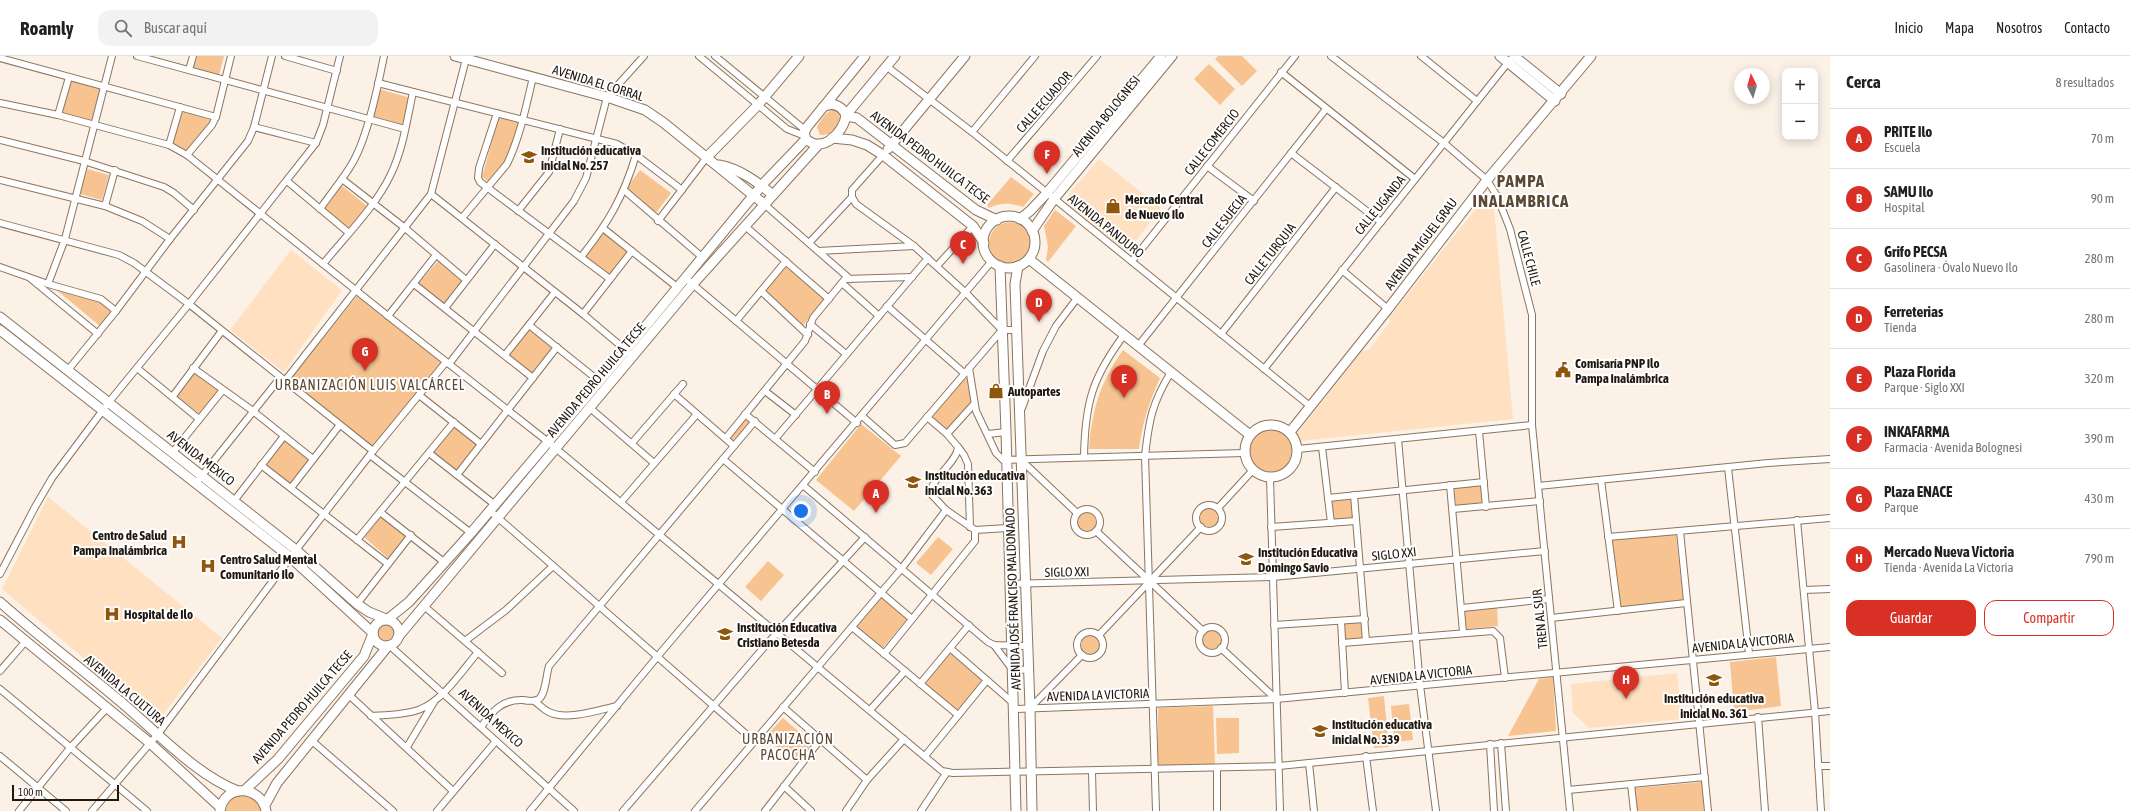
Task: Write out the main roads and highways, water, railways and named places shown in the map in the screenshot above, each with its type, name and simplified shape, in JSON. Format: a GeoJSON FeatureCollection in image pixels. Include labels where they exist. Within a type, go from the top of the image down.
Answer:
{"type":"FeatureCollection","features":[{"type":"Feature","properties":{"kind":"place","name":"Institución educativa inicial No. 257"},"geometry":{"type":"Point","coordinates":[529,157]}},
{"type":"Feature","properties":{"kind":"place","name":"INKAFARMA"},"geometry":{"type":"Point","coordinates":[1047,174]}},
{"type":"Feature","properties":{"kind":"place","name":"Mercado Central de Nuevo Ilo"},"geometry":{"type":"Point","coordinates":[1113,206]}},
{"type":"Feature","properties":{"kind":"place","name":"Grifo PECSA"},"geometry":{"type":"Point","coordinates":[963,264]}},
{"type":"Feature","properties":{"kind":"place","name":"Ferreterias"},"geometry":{"type":"Point","coordinates":[1039,322]}},
{"type":"Feature","properties":{"kind":"place","name":"Comisaría PNP Ilo Pampa Inalámbrica"},"geometry":{"type":"Point","coordinates":[1563,370]}},
{"type":"Feature","properties":{"kind":"place","name":"Plaza ENACE"},"geometry":{"type":"Point","coordinates":[365,371]}},
{"type":"Feature","properties":{"kind":"place","name":"Autopartes"},"geometry":{"type":"Point","coordinates":[996,391]}},
{"type":"Feature","properties":{"kind":"place","name":"Plaza Florida"},"geometry":{"type":"Point","coordinates":[1124,398]}},
{"type":"Feature","properties":{"kind":"place","name":"SAMU Ilo"},"geometry":{"type":"Point","coordinates":[827,414]}},
{"type":"Feature","properties":{"kind":"place","name":"Institución educativa inicial No. 363"},"geometry":{"type":"Point","coordinates":[913,482]}},
{"type":"Feature","properties":{"kind":"place","name":"PRITE Ilo"},"geometry":{"type":"Point","coordinates":[876,513]}},
{"type":"Feature","properties":{"kind":"place","name":"Centro de Salud Pampa Inalámbrica"},"geometry":{"type":"Point","coordinates":[179,542]}},
{"type":"Feature","properties":{"kind":"place","name":"Institución Educativa Domingo Savio"},"geometry":{"type":"Point","coordinates":[1246,559]}},
{"type":"Feature","properties":{"kind":"place","name":"Centro Salud Mental Comunitario Ilo"},"geometry":{"type":"Point","coordinates":[208,566]}},
{"type":"Feature","properties":{"kind":"place","name":"Hospital de Ilo"},"geometry":{"type":"Point","coordinates":[112,614]}},
{"type":"Feature","properties":{"kind":"place","name":"Institución Educativa Cristiano Betesda"},"geometry":{"type":"Point","coordinates":[725,634]}},
{"type":"Feature","properties":{"kind":"place","name":"Institución educativa inicial No. 361"},"geometry":{"type":"Point","coordinates":[1714,680]}},
{"type":"Feature","properties":{"kind":"place","name":"Mercado Nueva Victoria"},"geometry":{"type":"Point","coordinates":[1626,699]}},
{"type":"Feature","properties":{"kind":"place","name":"Institución educativa inicial No. 339"},"geometry":{"type":"Point","coordinates":[1320,731]}},
{"type":"Feature","properties":{"kind":"district","name":"PAMPA INALAMBRICA"},"geometry":{"type":"Point","coordinates":[1521,191]}},
{"type":"Feature","properties":{"kind":"district","name":"URBANIZACIÓN LUIS VALCÁRCEL"},"geometry":{"type":"Point","coordinates":[370,385]}},
{"type":"Feature","properties":{"kind":"district","name":"URBANIZACIÓN PACOCHA"},"geometry":{"type":"Point","coordinates":[788,748]}}]}
